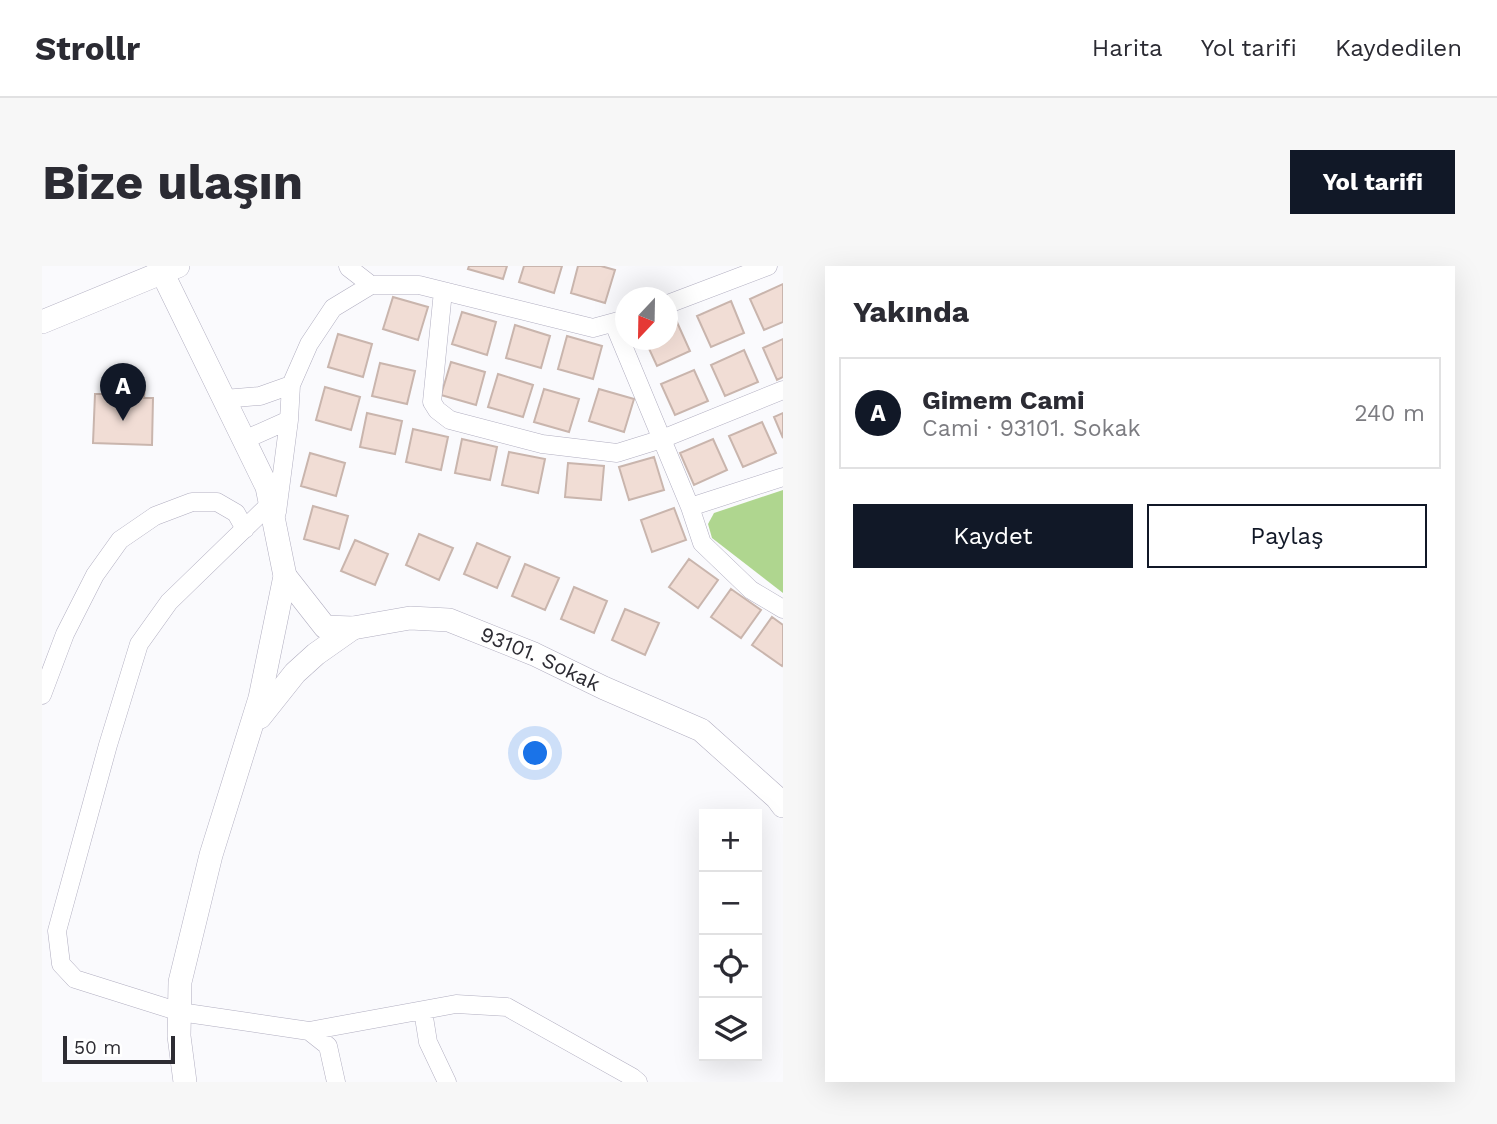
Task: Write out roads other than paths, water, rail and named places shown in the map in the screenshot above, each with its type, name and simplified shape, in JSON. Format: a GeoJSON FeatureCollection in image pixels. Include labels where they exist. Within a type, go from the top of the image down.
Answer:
{"type":"FeatureCollection","features":[{"type":"Feature","properties":{"kind":"street"},"geometry":{"type":"LineString","coordinates":[[348,266],[371,285]]}},
{"type":"Feature","properties":{"kind":"street"},"geometry":{"type":"LineString","coordinates":[[678,299],[768,266]]}},
{"type":"Feature","properties":{"kind":"street"},"geometry":{"type":"LineString","coordinates":[[42,322],[167,269]]}},
{"type":"Feature","properties":{"kind":"street","name":"93101. Sokak"},"geometry":{"type":"LineString","coordinates":[[167,269],[224,399],[267,487],[285,576],[260,698],[211,855],[180,982],[179,1036],[185,1082]]}},
{"type":"Feature","properties":{"kind":"street"},"geometry":{"type":"LineString","coordinates":[[615,322],[593,328],[419,285],[371,285],[333,308],[309,344],[291,384],[289,420],[273,515],[245,529],[169,602],[139,644],[57,931],[61,964],[75,979],[180,1012],[309,1031],[456,1004],[507,1007],[638,1082]]}},
{"type":"Feature","properties":{"kind":"street"},"geometry":{"type":"LineString","coordinates":[[443,291],[432,402],[437,410],[450,420],[542,444],[617,453],[662,439],[783,390]]}},
{"type":"Feature","properties":{"kind":"street"},"geometry":{"type":"LineString","coordinates":[[630,350],[702,543],[751,590],[783,609]]}},
{"type":"Feature","properties":{"kind":"street"},"geometry":{"type":"LineString","coordinates":[[224,399],[260,396],[291,384]]}},
{"type":"Feature","properties":{"kind":"street"},"geometry":{"type":"LineString","coordinates":[[244,440],[289,420]]}},
{"type":"Feature","properties":{"kind":"street"},"geometry":{"type":"LineString","coordinates":[[690,508],[783,477]]}},
{"type":"Feature","properties":{"kind":"street"},"geometry":{"type":"LineString","coordinates":[[42,695],[65,634],[95,575],[120,540],[155,516],[192,502],[217,502],[236,513],[245,529]]}},
{"type":"Feature","properties":{"kind":"street","name":"93101. Sokak"},"geometry":{"type":"LineString","coordinates":[[285,576],[325,627],[353,628],[410,618],[449,620],[534,653],[604,688],[701,730],[783,806]]}},
{"type":"Feature","properties":{"kind":"street"},"geometry":{"type":"LineString","coordinates":[[249,731],[295,673],[316,654],[353,628]]}},
{"type":"Feature","properties":{"kind":"street"},"geometry":{"type":"LineString","coordinates":[[423,1011],[428,1042],[447,1082]]}},
{"type":"Feature","properties":{"kind":"street"},"geometry":{"type":"LineString","coordinates":[[309,1031],[328,1046],[336,1082]]}},
{"type":"Feature","properties":{"kind":"place","name":"Gimem Cami"},"geometry":{"type":"Point","coordinates":[123,421]}}]}
